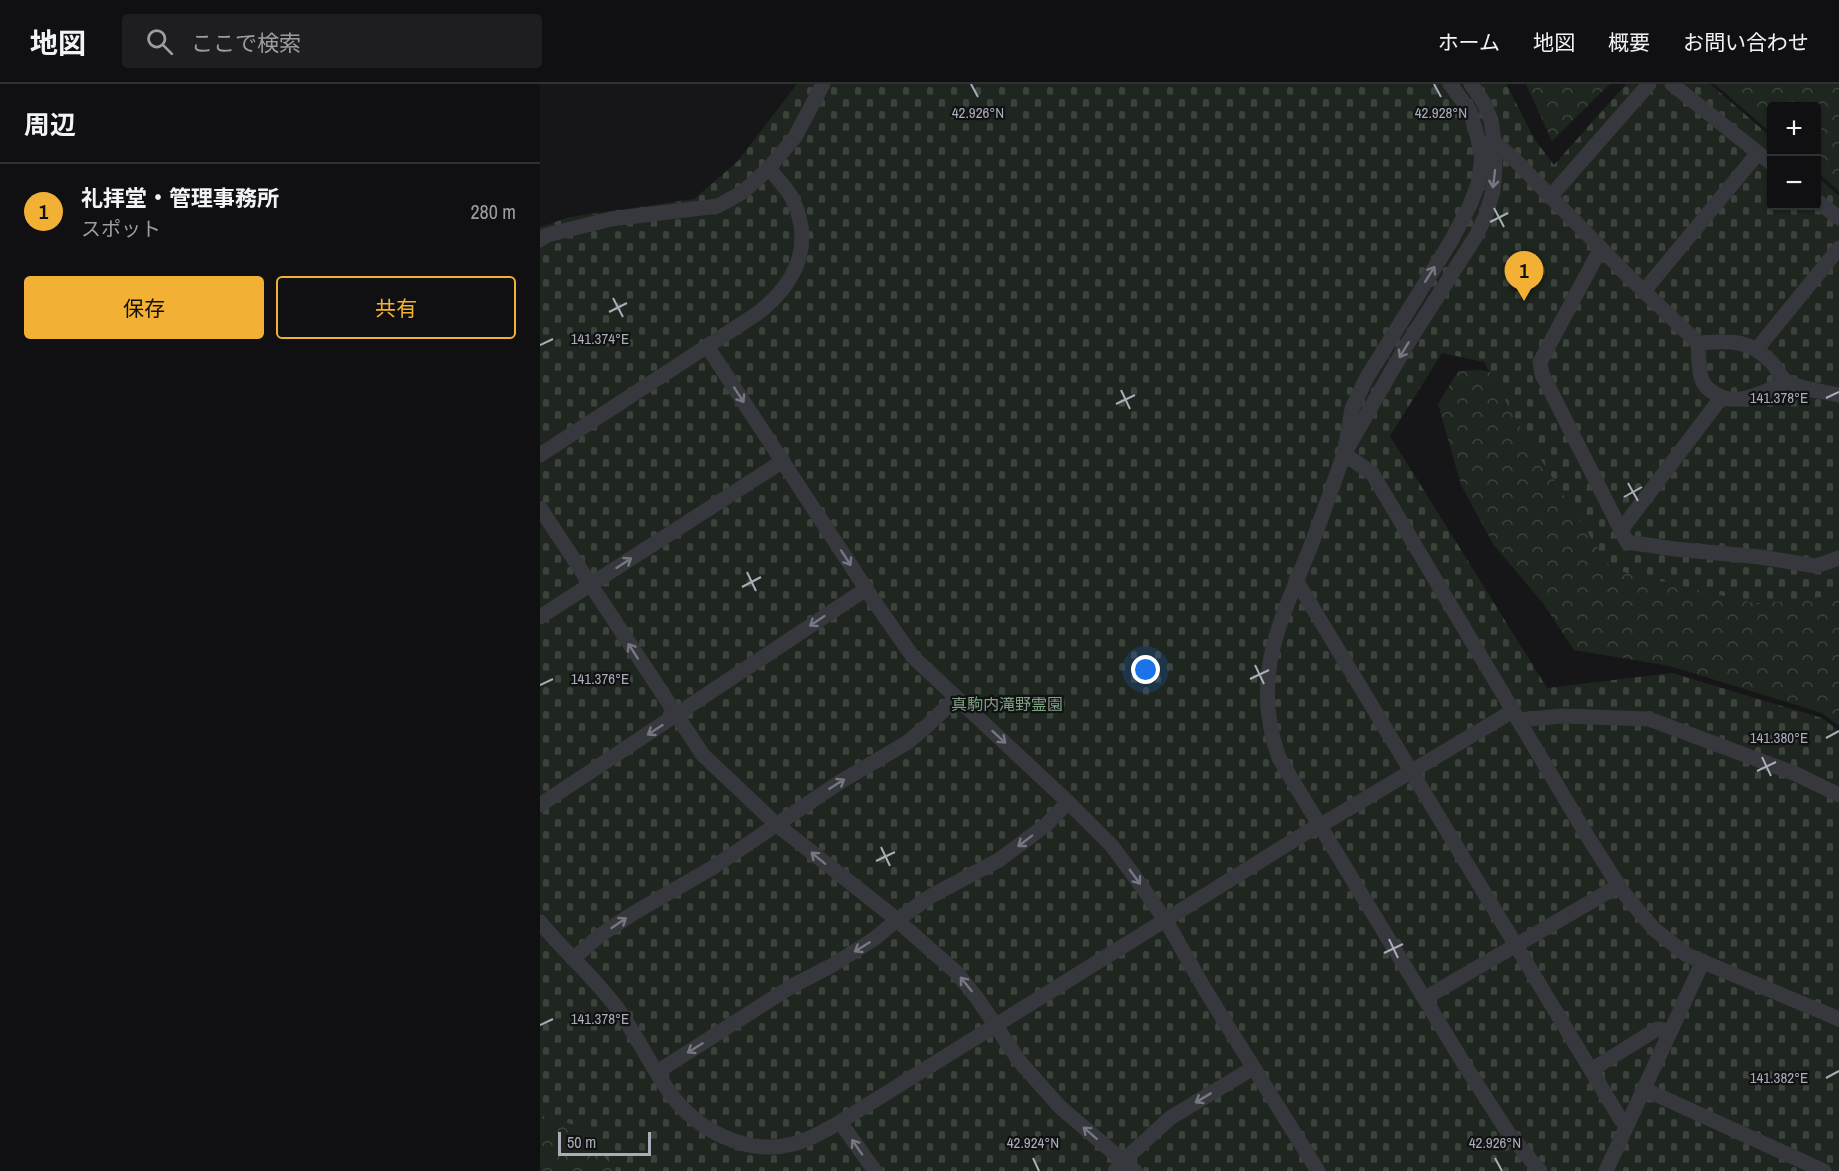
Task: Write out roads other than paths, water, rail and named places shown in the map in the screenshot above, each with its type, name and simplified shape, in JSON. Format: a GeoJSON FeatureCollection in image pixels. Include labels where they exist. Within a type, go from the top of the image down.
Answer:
{"type":"FeatureCollection","features":[{"type":"Feature","properties":{"kind":"lane"},"geometry":{"type":"LineString","coordinates":[[540,240],[547,235],[611,219],[718,206],[743,192],[769,168],[795,137],[823,84]]}},
{"type":"Feature","properties":{"kind":"lane"},"geometry":{"type":"LineString","coordinates":[[1450,84],[1470,111],[1487,143],[1495,168],[1486,215],[1476,236],[1406,346],[1344,454],[1281,616],[1271,655],[1266,698],[1272,739],[1279,758],[1464,1064],[1509,1134],[1540,1171]]}},
{"type":"Feature","properties":{"kind":"lane"},"geometry":{"type":"LineString","coordinates":[[1471,84],[1484,103],[1491,120],[1487,143]]}},
{"type":"Feature","properties":{"kind":"lane"},"geometry":{"type":"LineString","coordinates":[[1550,196],[1649,84]]}},
{"type":"Feature","properties":{"kind":"lane"},"geometry":{"type":"LineString","coordinates":[[1672,84],[1767,160]]}},
{"type":"Feature","properties":{"kind":"lane"},"geometry":{"type":"LineString","coordinates":[[1487,143],[1550,196],[1698,343],[1702,380],[1709,390],[1731,401],[1744,399],[1788,382]]}},
{"type":"Feature","properties":{"kind":"lane"},"geometry":{"type":"LineString","coordinates":[[1644,291],[1758,153]]}},
{"type":"Feature","properties":{"kind":"lane"},"geometry":{"type":"LineString","coordinates":[[540,455],[775,300],[792,277],[802,250],[800,224],[792,197],[769,168]]}},
{"type":"Feature","properties":{"kind":"lane"},"geometry":{"type":"LineString","coordinates":[[1821,204],[1839,218]]}},
{"type":"Feature","properties":{"kind":"lane"},"geometry":{"type":"LineString","coordinates":[[1601,248],[1540,362],[1542,374],[1627,542],[1760,557],[1816,566],[1839,558]]}},
{"type":"Feature","properties":{"kind":"lane"},"geometry":{"type":"LineString","coordinates":[[1757,349],[1839,248]]}},
{"type":"Feature","properties":{"kind":"lane"},"geometry":{"type":"LineString","coordinates":[[1698,343],[1739,342],[1757,349],[1773,363],[1779,375],[1788,382],[1839,395]]}},
{"type":"Feature","properties":{"kind":"lane"},"geometry":{"type":"LineString","coordinates":[[707,346],[913,657],[1112,846],[1166,921],[1207,993],[1318,1171]]}},
{"type":"Feature","properties":{"kind":"lane"},"geometry":{"type":"LineString","coordinates":[[1621,530],[1721,398]]}},
{"type":"Feature","properties":{"kind":"lane"},"geometry":{"type":"LineString","coordinates":[[1344,454],[1372,472],[1618,886],[1654,929],[1687,955],[1839,1019]]}},
{"type":"Feature","properties":{"kind":"lane"},"geometry":{"type":"LineString","coordinates":[[540,618],[783,461]]}},
{"type":"Feature","properties":{"kind":"lane"},"geometry":{"type":"LineString","coordinates":[[540,508],[703,755],[776,824],[897,920],[956,972],[977,998],[994,1027],[1020,1062],[1060,1107],[1124,1168],[1170,1118],[1253,1068]]}},
{"type":"Feature","properties":{"kind":"lane"},"geometry":{"type":"LineString","coordinates":[[1296,580],[1621,1120],[1628,1124]]}},
{"type":"Feature","properties":{"kind":"lane"},"geometry":{"type":"LineString","coordinates":[[540,805],[866,589]]}},
{"type":"Feature","properties":{"kind":"lane"},"geometry":{"type":"LineString","coordinates":[[573,959],[608,930],[746,847],[776,824],[840,782],[908,742],[956,698]]}},
{"type":"Feature","properties":{"kind":"lane"},"geometry":{"type":"LineString","coordinates":[[540,922],[622,1014],[669,1092],[692,1118],[712,1132],[733,1140],[770,1148],[794,1144],[840,1122],[1320,825],[1411,772],[1515,716],[1649,719],[1796,774],[1839,795]]}},
{"type":"Feature","properties":{"kind":"lane"},"geometry":{"type":"LineString","coordinates":[[657,1072],[792,986],[831,966],[874,939],[897,920],[954,882],[999,860],[1046,825],[1068,802]]}},
{"type":"Feature","properties":{"kind":"lane"},"geometry":{"type":"LineString","coordinates":[[1425,998],[1618,886]]}},
{"type":"Feature","properties":{"kind":"lane"},"geometry":{"type":"LineString","coordinates":[[1606,1171],[1703,962]]}},
{"type":"Feature","properties":{"kind":"lane"},"geometry":{"type":"LineString","coordinates":[[1591,1070],[1657,1029],[1671,1031]]}},
{"type":"Feature","properties":{"kind":"lane"},"geometry":{"type":"LineString","coordinates":[[1644,1089],[1824,1171]]}},
{"type":"Feature","properties":{"kind":"lane"},"geometry":{"type":"LineString","coordinates":[[840,1122],[875,1171]]}},
{"type":"Feature","properties":{"kind":"place","name":"礼拝堂・管理事務所"},"geometry":{"type":"Point","coordinates":[1524,301]}},
{"type":"Feature","properties":{"kind":"park label","name":"真駒内滝野霊園"},"geometry":{"type":"Point","coordinates":[1007,704]}}]}
